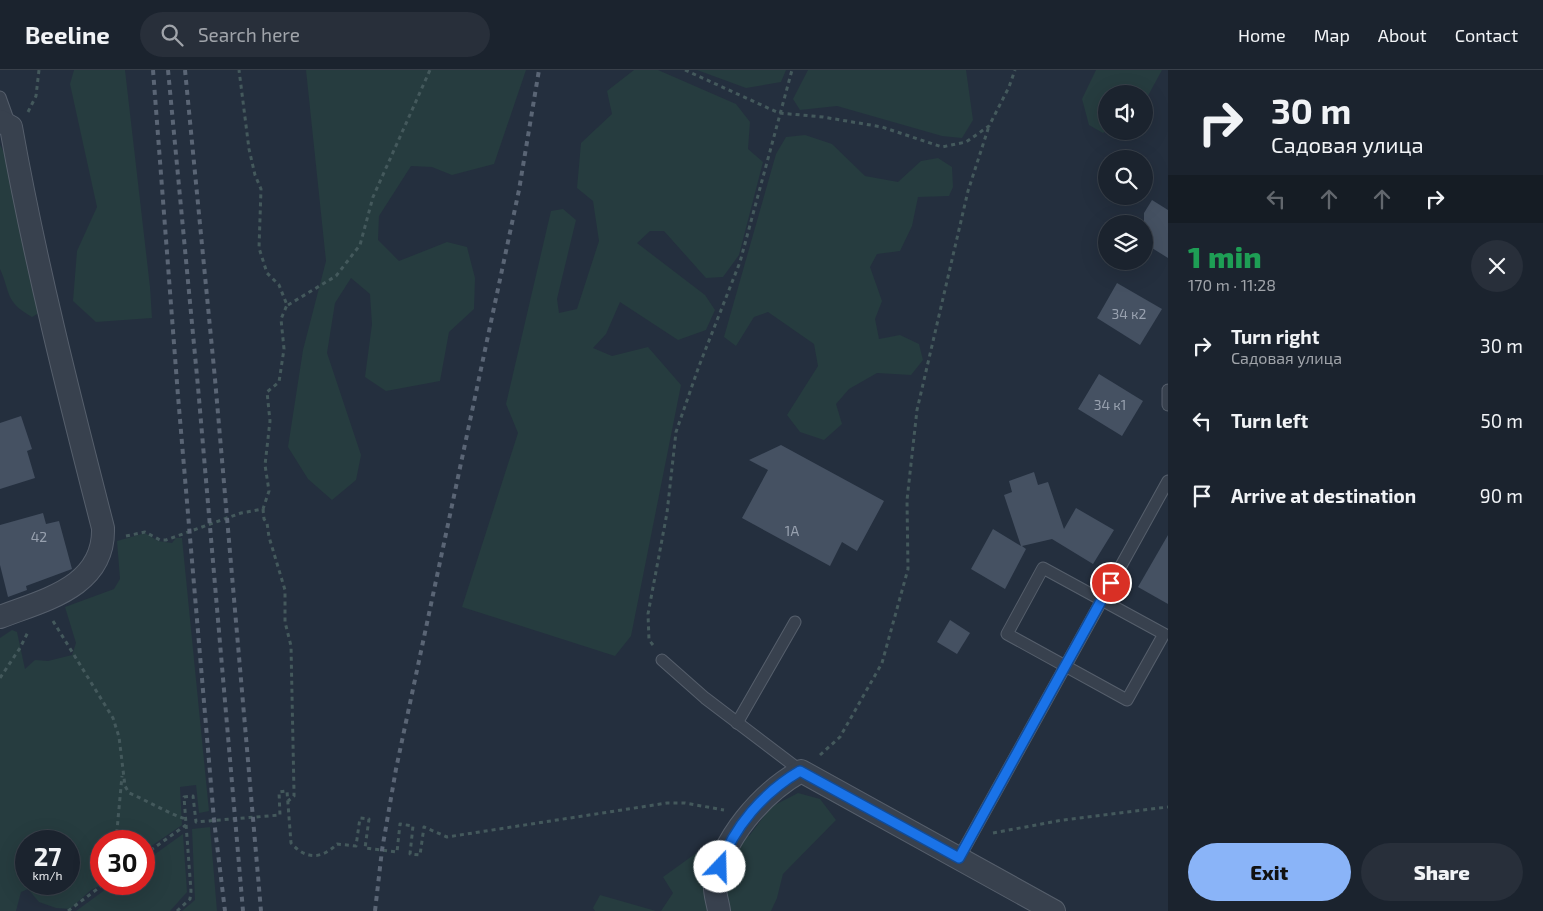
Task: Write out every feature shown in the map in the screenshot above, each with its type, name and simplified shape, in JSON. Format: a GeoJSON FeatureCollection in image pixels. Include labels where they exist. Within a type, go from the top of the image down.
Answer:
{"type":"FeatureCollection","features":[{"type":"Feature","properties":{"kind":"street"},"geometry":{"type":"LineString","coordinates":[[0,617],[70,589],[92,570],[100,555],[103,542],[103,528],[81,442],[22,184],[5,124]]}},
{"type":"Feature","properties":{"kind":"street"},"geometry":{"type":"LineString","coordinates":[[719,911],[714,886],[726,848],[748,815],[784,781],[800,771],[1054,911]]}},
{"type":"Feature","properties":{"kind":"lane"},"geometry":{"type":"LineString","coordinates":[[0,97],[5,124]]}},
{"type":"Feature","properties":{"kind":"lane"},"geometry":{"type":"LineString","coordinates":[[1168,390],[1168,405]]}},
{"type":"Feature","properties":{"kind":"lane"},"geometry":{"type":"LineString","coordinates":[[959,858],[1168,481]]}},
{"type":"Feature","properties":{"kind":"lane"},"geometry":{"type":"LineString","coordinates":[[1043,568],[1166,633],[1127,700],[1007,634],[1043,568]]}},
{"type":"Feature","properties":{"kind":"lane"},"geometry":{"type":"LineString","coordinates":[[737,723],[795,622]]}},
{"type":"Feature","properties":{"kind":"lane"},"geometry":{"type":"LineString","coordinates":[[662,660],[737,723],[800,771]]}},
{"type":"Feature","properties":{"kind":"path"},"geometry":{"type":"LineString","coordinates":[[5,124],[25,118],[36,96],[39,70]]}},
{"type":"Feature","properties":{"kind":"path"},"geometry":{"type":"LineString","coordinates":[[239,70],[249,149],[255,175],[261,189],[259,248],[267,273],[280,285],[288,305]]}},
{"type":"Feature","properties":{"kind":"path"},"geometry":{"type":"LineString","coordinates":[[288,802],[294,796],[291,646],[286,622],[285,590],[269,537],[263,509],[269,492],[265,465],[270,421],[267,392],[279,382],[284,348],[281,319],[288,305],[336,276],[360,246],[373,197],[430,70]]}},
{"type":"Feature","properties":{"kind":"path"},"geometry":{"type":"LineString","coordinates":[[685,70],[779,114],[823,117],[882,127],[942,147],[966,142],[989,126]]}},
{"type":"Feature","properties":{"kind":"path"},"geometry":{"type":"LineString","coordinates":[[662,660],[649,640],[648,614],[667,514],[676,432],[699,366],[740,262],[792,70]]}},
{"type":"Feature","properties":{"kind":"path"},"geometry":{"type":"LineString","coordinates":[[800,771],[840,738],[882,663],[908,569],[907,500],[917,410],[968,191],[989,126],[1009,87],[1015,70]]}},
{"type":"Feature","properties":{"kind":"path"},"geometry":{"type":"LineString","coordinates":[[103,542],[145,532],[160,540],[166,540],[241,513],[263,509]]}},
{"type":"Feature","properties":{"kind":"path"},"geometry":{"type":"LineString","coordinates":[[0,678],[20,648],[41,601]]}},
{"type":"Feature","properties":{"kind":"path"},"geometry":{"type":"LineString","coordinates":[[41,601],[72,655],[113,718],[119,737],[122,765],[122,792],[117,830]]}},
{"type":"Feature","properties":{"kind":"path"},"geometry":{"type":"LineString","coordinates":[[122,765],[129,793],[157,804],[173,815],[186,819]]}},
{"type":"Feature","properties":{"kind":"path"},"geometry":{"type":"LineString","coordinates":[[177,911],[190,898],[191,891],[184,797],[193,796],[196,822],[280,815],[278,792],[287,791],[291,843],[306,855],[319,856],[337,844],[356,846],[360,818],[369,819],[365,848],[397,852],[400,824],[414,826],[410,854],[420,855],[424,827],[438,835],[447,837],[667,803],[685,803],[748,815]]}},
{"type":"Feature","properties":{"kind":"path"},"geometry":{"type":"LineString","coordinates":[[971,837],[1063,820],[1168,807]]}},
{"type":"Feature","properties":{"kind":"path"},"geometry":{"type":"LineString","coordinates":[[155,847],[187,825]]}},
{"type":"Feature","properties":{"kind":"path"},"geometry":{"type":"LineString","coordinates":[[68,911],[90,894]]}},
{"type":"Feature","properties":{"kind":"green space"},"geometry":{"type":"Polygon","coordinates":[[[74,70],[125,70],[152,318],[96,322],[73,301],[77,251],[97,207],[70,84],[74,70]]]}},
{"type":"Feature","properties":{"kind":"green space"},"geometry":{"type":"Polygon","coordinates":[[[306,70],[526,70],[494,164],[452,175],[432,167],[411,166],[379,216],[378,240],[399,261],[447,242],[467,247],[475,278],[474,309],[449,332],[440,381],[386,391],[365,377],[372,324],[370,294],[351,278],[335,303],[327,353],[361,455],[356,480],[332,500],[308,479],[288,447],[303,350],[326,261],[306,70]]]}},
{"type":"Feature","properties":{"kind":"green space"},"geometry":{"type":"Polygon","coordinates":[[[634,70],[658,70],[736,104],[750,122],[748,149],[763,162],[739,255],[723,277],[706,278],[664,231],[650,231],[637,243],[705,295],[715,310],[706,330],[678,340],[620,302],[606,334],[593,348],[612,356],[648,347],[681,385],[631,636],[615,656],[462,607],[518,433],[506,404],[551,211],[563,209],[576,220],[557,299],[559,313],[577,309],[599,241],[593,201],[577,188],[581,143],[612,114],[607,91],[634,70]]]}},
{"type":"Feature","properties":{"kind":"green space"},"geometry":{"type":"Polygon","coordinates":[[[697,70],[786,70],[781,82],[746,88],[697,70]]]}},
{"type":"Feature","properties":{"kind":"green space"},"geometry":{"type":"Polygon","coordinates":[[[808,70],[966,70],[973,120],[962,138],[942,136],[837,106],[800,110],[793,99],[808,70]]]}},
{"type":"Feature","properties":{"kind":"green space"},"geometry":{"type":"Polygon","coordinates":[[[1096,70],[1162,70],[1153,86],[1098,85],[1098,130],[1089,125],[1082,99],[1096,70]]]}},
{"type":"Feature","properties":{"kind":"green space"},"geometry":{"type":"Polygon","coordinates":[[[805,135],[832,144],[865,176],[898,182],[921,161],[938,158],[952,167],[953,187],[949,196],[918,197],[912,226],[900,251],[877,254],[870,267],[882,301],[875,319],[879,339],[900,335],[919,344],[923,360],[911,375],[877,373],[849,389],[836,404],[842,424],[824,440],[800,432],[787,415],[818,366],[814,344],[768,312],[754,317],[736,346],[724,337],[776,154],[786,137],[805,135]]]}},
{"type":"Feature","properties":{"kind":"green space"},"geometry":{"type":"Polygon","coordinates":[[[0,145],[16,175],[39,313],[32,317],[12,301],[0,269],[0,145]]]}},
{"type":"Feature","properties":{"kind":"green space"},"geometry":{"type":"Polygon","coordinates":[[[145,533],[158,541],[172,543],[176,538],[182,538],[209,811],[199,813],[196,785],[180,787],[182,825],[155,843],[155,830],[90,830],[90,891],[70,909],[56,908],[39,902],[33,895],[80,895],[80,830],[15,830],[15,895],[20,895],[16,911],[0,911],[0,638],[12,630],[17,632],[25,669],[35,660],[48,661],[72,655],[76,643],[65,607],[114,589],[120,579],[117,541],[145,533]]]}},
{"type":"Feature","properties":{"kind":"green space"},"geometry":{"type":"Polygon","coordinates":[[[798,793],[820,799],[836,820],[783,874],[777,898],[771,911],[661,911],[673,893],[663,877],[713,841],[749,836],[771,807],[798,793]]]}},
{"type":"Feature","properties":{"kind":"green space"},"geometry":{"type":"Polygon","coordinates":[[[210,827],[217,911],[182,911],[195,900],[192,829],[210,827]]]}},
{"type":"Feature","properties":{"kind":"green space"},"geometry":{"type":"Polygon","coordinates":[[[183,834],[187,892],[170,911],[76,911],[98,895],[155,895],[155,854],[183,834]]]}},
{"type":"Feature","properties":{"kind":"green space"},"geometry":{"type":"Polygon","coordinates":[[[600,895],[656,911],[595,911],[593,908],[600,895]]]}},
{"type":"Feature","properties":{"kind":"building"},"geometry":{"type":"Polygon","coordinates":[[[1153,201],[1168,210],[1168,258],[1153,249],[1153,215],[1144,215],[1149,205],[1153,205],[1153,201]]]}},
{"type":"Feature","properties":{"kind":"building"},"geometry":{"type":"Polygon","coordinates":[[[1117,283],[1162,309],[1140,345],[1097,318],[1117,283]]]}},
{"type":"Feature","properties":{"kind":"building"},"geometry":{"type":"Polygon","coordinates":[[[1099,374],[1143,401],[1122,436],[1078,409],[1099,374]]]}},
{"type":"Feature","properties":{"kind":"building"},"geometry":{"type":"Polygon","coordinates":[[[21,416],[32,449],[27,451],[35,478],[0,489],[0,423],[21,416]]]}},
{"type":"Feature","properties":{"kind":"building"},"geometry":{"type":"Polygon","coordinates":[[[781,445],[884,501],[857,551],[842,542],[830,566],[742,518],[768,470],[749,460],[781,445]]]}},
{"type":"Feature","properties":{"kind":"building"},"geometry":{"type":"Polygon","coordinates":[[[1034,472],[1038,485],[1048,482],[1064,529],[1076,508],[1114,530],[1093,564],[1052,539],[1022,546],[1026,549],[1005,589],[971,569],[993,529],[1021,546],[1004,495],[1012,492],[1009,481],[1034,472]]]}},
{"type":"Feature","properties":{"kind":"building"},"geometry":{"type":"Polygon","coordinates":[[[43,513],[46,524],[59,521],[72,569],[26,586],[27,590],[8,597],[0,565],[0,525],[43,513]]]}},
{"type":"Feature","properties":{"kind":"building"},"geometry":{"type":"Polygon","coordinates":[[[1168,535],[1168,604],[1138,587],[1168,535]]]}},
{"type":"Feature","properties":{"kind":"building"},"geometry":{"type":"Polygon","coordinates":[[[950,620],[970,633],[957,654],[937,642],[950,620]]]}},
{"type":"Feature","properties":{"kind":"railway"},"geometry":{"type":"LineString","coordinates":[[153,70],[178,396],[214,820],[225,911]]}},
{"type":"Feature","properties":{"kind":"railway"},"geometry":{"type":"LineString","coordinates":[[168,70],[198,387],[243,911]]}},
{"type":"Feature","properties":{"kind":"railway"},"geometry":{"type":"LineString","coordinates":[[185,70],[215,379],[261,911]]}},
{"type":"Feature","properties":{"kind":"railway"},"geometry":{"type":"LineString","coordinates":[[375,911],[382,850],[396,769],[519,190],[539,70]]}},
{"type":"Feature","properties":{"kind":"route"},"geometry":{"type":"LineString","coordinates":[[720,867],[726,848],[748,815],[784,781],[800,771],[959,858],[1111,583]]}}]}
